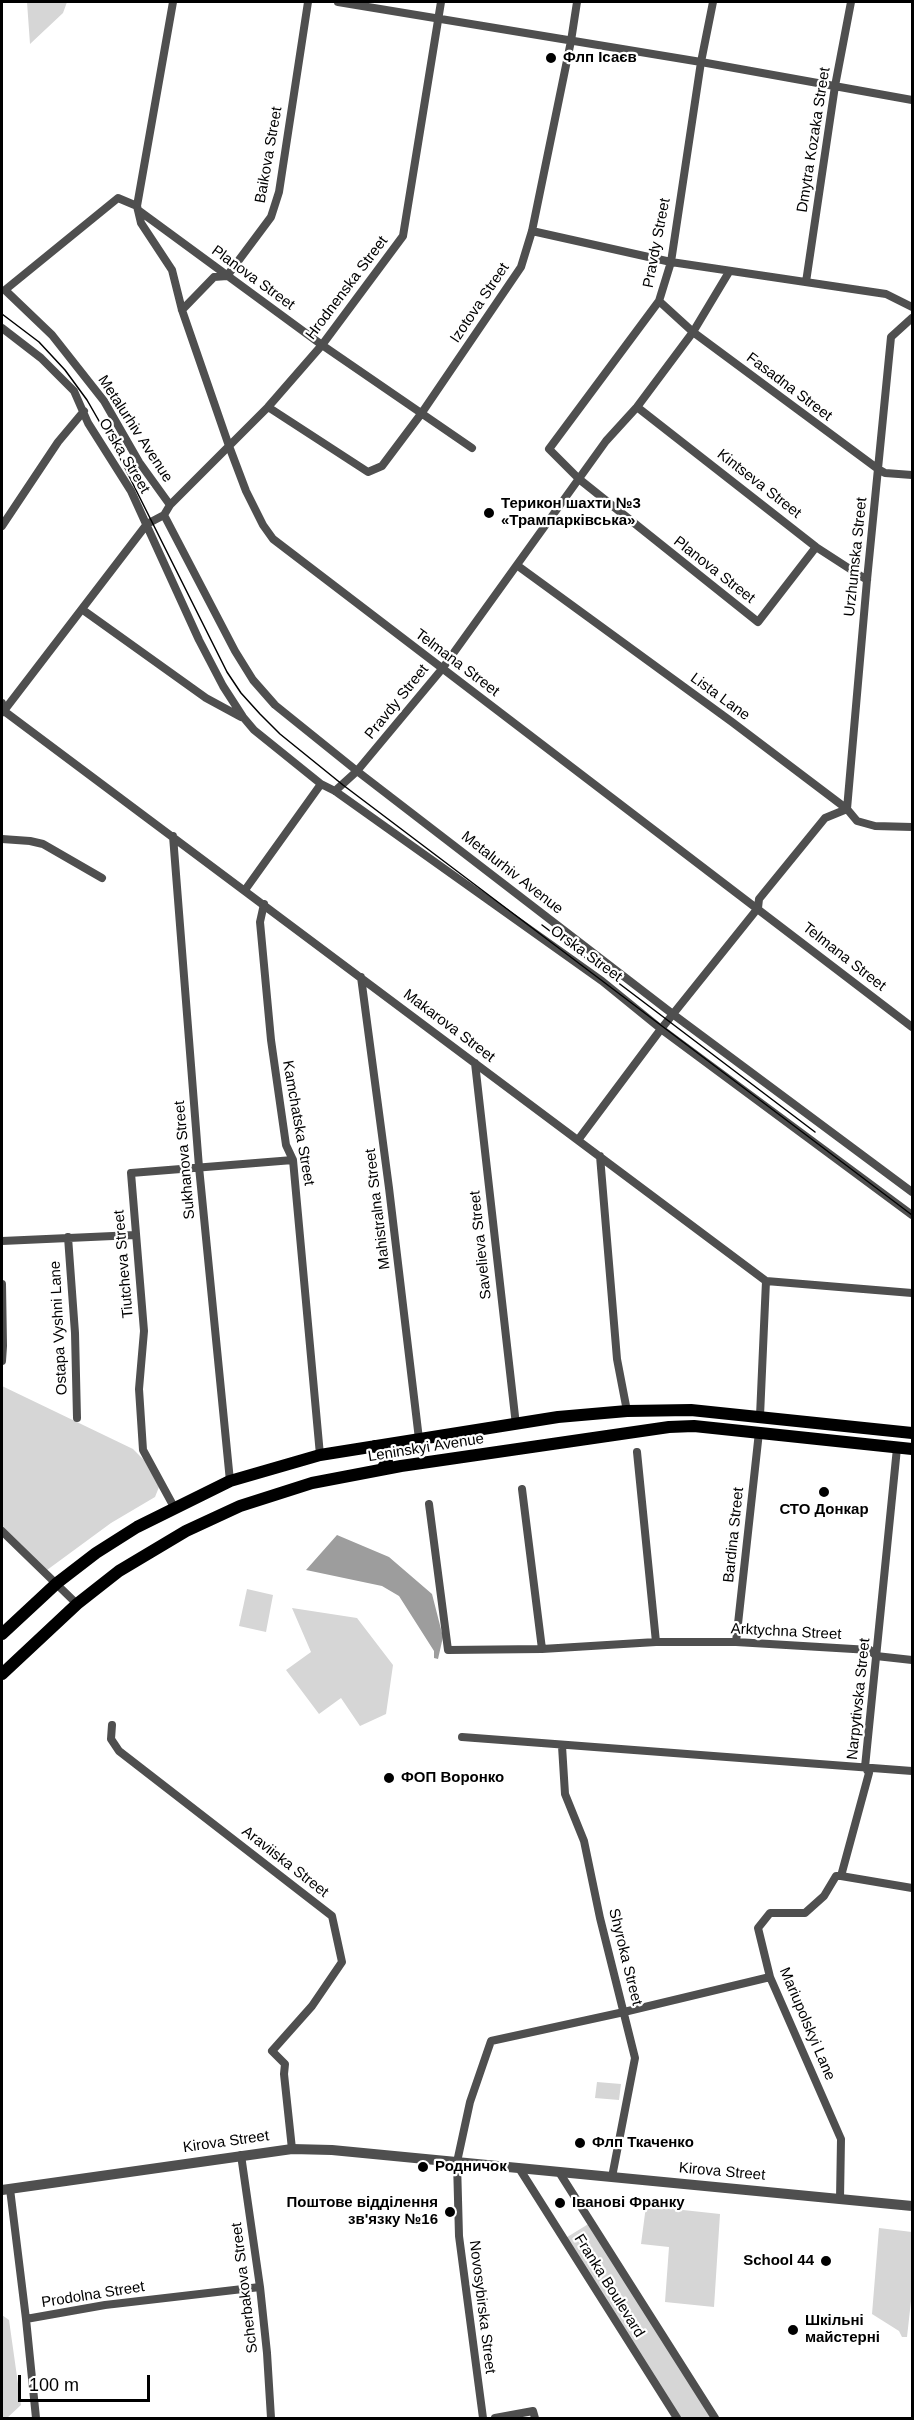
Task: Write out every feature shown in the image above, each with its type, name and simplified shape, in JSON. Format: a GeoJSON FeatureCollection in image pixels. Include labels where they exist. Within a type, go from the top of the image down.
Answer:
{"type":"FeatureCollection","features":[{"type":"Feature","properties":{"kind":"main road","name":"Leninskyi Avenue"},"geometry":{"type":"LineString","coordinates":[[2,1634],[57,1583],[104,1548],[174,1507],[230,1481],[320,1455],[558,1418],[627,1411],[691,1410],[912,1432]]}},
{"type":"Feature","properties":{"kind":"main road","name":"Leninskyi Avenue"},"geometry":{"type":"LineString","coordinates":[[2,1674],[77,1604],[138,1559],[186,1531],[240,1506],[312,1483],[401,1466],[669,1427],[694,1426],[912,1449]]}},
{"type":"Feature","properties":{"kind":"main road"},"geometry":{"type":"LineString","coordinates":[[401,1466],[393,1461],[391,1449],[404,1441]]}},
{"type":"Feature","properties":{"kind":"main road"},"geometry":{"type":"LineString","coordinates":[[374,1446],[385,1451],[387,1462],[381,1470]]}},
{"type":"Feature","properties":{"kind":"street"},"geometry":{"type":"LineString","coordinates":[[137,208],[173,2]]}},
{"type":"Feature","properties":{"kind":"street","name":"Baikova Street"},"geometry":{"type":"LineString","coordinates":[[182,310],[214,277],[227,276],[271,218],[279,192],[308,2]]}},
{"type":"Feature","properties":{"kind":"street"},"geometry":{"type":"LineString","coordinates":[[338,2],[701,62],[912,100]]}},
{"type":"Feature","properties":{"kind":"street","name":"Hrodnenska Street"},"geometry":{"type":"LineString","coordinates":[[164,515],[170,505],[268,407],[322,345],[403,236],[441,2]]}},
{"type":"Feature","properties":{"kind":"street","name":"Izotova Street"},"geometry":{"type":"LineString","coordinates":[[268,407],[368,472],[382,466],[422,414],[521,267],[532,231],[577,2]]}},
{"type":"Feature","properties":{"kind":"street","name":"Pravdy Street"},"geometry":{"type":"LineString","coordinates":[[579,479],[549,449],[659,301],[671,262],[701,62],[713,2]]}},
{"type":"Feature","properties":{"kind":"street","name":"Dmytra Kozaka Street"},"geometry":{"type":"LineString","coordinates":[[806,282],[835,86],[851,2]]}},
{"type":"Feature","properties":{"kind":"street","name":"Metalurhiv Avenue"},"geometry":{"type":"LineString","coordinates":[[137,208],[118,198],[5,290],[52,335],[104,401],[139,462],[170,505]]}},
{"type":"Feature","properties":{"kind":"street","name":"Planova Street"},"geometry":{"type":"LineString","coordinates":[[137,208],[322,345],[472,448]]}},
{"type":"Feature","properties":{"kind":"street","name":"Telmana Street"},"geometry":{"type":"LineString","coordinates":[[137,208],[141,223],[172,270],[182,310],[229,447],[246,491],[263,525],[273,539],[912,1028]]}},
{"type":"Feature","properties":{"kind":"street"},"geometry":{"type":"LineString","coordinates":[[532,231],[671,262],[886,294],[912,307]]}},
{"type":"Feature","properties":{"kind":"street","name":"Pravdy Street"},"geometry":{"type":"LineString","coordinates":[[335,791],[357,771],[442,669],[606,441],[637,406],[693,332],[729,272]]}},
{"type":"Feature","properties":{"kind":"street","name":"Fasadna Street"},"geometry":{"type":"LineString","coordinates":[[659,301],[693,332],[878,469],[885,473],[912,475]]}},
{"type":"Feature","properties":{"kind":"street","name":"Urzhumska Street"},"geometry":{"type":"LineString","coordinates":[[847,809],[891,337],[912,318]]}},
{"type":"Feature","properties":{"kind":"street","name":"Orska Street"},"geometry":{"type":"LineString","coordinates":[[2,328],[60,375],[74,391],[88,423],[131,491],[199,640],[223,686],[254,730],[321,784],[335,791],[602,981],[661,1029],[912,1215]]}},
{"type":"Feature","properties":{"kind":"street","name":"Kintseva Street"},"geometry":{"type":"LineString","coordinates":[[637,406],[816,547],[867,580]]}},
{"type":"Feature","properties":{"kind":"street"},"geometry":{"type":"LineString","coordinates":[[2,526],[58,442],[84,411]]}},
{"type":"Feature","properties":{"kind":"street","name":"Planova Street"},"geometry":{"type":"LineString","coordinates":[[579,479],[758,622],[816,547]]}},
{"type":"Feature","properties":{"kind":"street"},"geometry":{"type":"LineString","coordinates":[[2,710],[83,610],[147,524],[164,515]]}},
{"type":"Feature","properties":{"kind":"street","name":"Metalurhiv Avenue"},"geometry":{"type":"LineString","coordinates":[[164,515],[235,651],[253,680],[275,705],[357,771],[674,1014],[912,1192]]}},
{"type":"Feature","properties":{"kind":"street","name":"Lista Lane"},"geometry":{"type":"LineString","coordinates":[[518,566],[723,715],[847,809],[857,821],[891,827],[912,827]]}},
{"type":"Feature","properties":{"kind":"street","name":"Orska Street"},"geometry":{"type":"LineString","coordinates":[[83,610],[206,698],[243,717]]}},
{"type":"Feature","properties":{"kind":"street","name":"Makarova Street"},"geometry":{"type":"LineString","coordinates":[[2,710],[766,1281]]}},
{"type":"Feature","properties":{"kind":"street"},"geometry":{"type":"LineString","coordinates":[[245,890],[321,784]]}},
{"type":"Feature","properties":{"kind":"street"},"geometry":{"type":"LineString","coordinates":[[578,1140],[661,1029],[758,908],[759,899],[825,819],[847,809]]}},
{"type":"Feature","properties":{"kind":"street","name":"Sukhanova Street"},"geometry":{"type":"LineString","coordinates":[[173,836],[199,1167],[230,1481]]}},
{"type":"Feature","properties":{"kind":"street"},"geometry":{"type":"LineString","coordinates":[[2,839],[43,844],[102,878]]}},
{"type":"Feature","properties":{"kind":"street","name":"Kamchatska Street"},"geometry":{"type":"LineString","coordinates":[[264,904],[260,922],[271,1040],[286,1145],[293,1160],[320,1455]]}},
{"type":"Feature","properties":{"kind":"street","name":"Mahistralna Street"},"geometry":{"type":"LineString","coordinates":[[361,977],[419,1439]]}},
{"type":"Feature","properties":{"kind":"street","name":"Savelieva Street"},"geometry":{"type":"LineString","coordinates":[[475,1063],[516,1425]]}},
{"type":"Feature","properties":{"kind":"street"},"geometry":{"type":"LineString","coordinates":[[600,1156],[617,1359],[627,1411]]}},
{"type":"Feature","properties":{"kind":"street","name":"Tiutcheva Street"},"geometry":{"type":"LineString","coordinates":[[174,1507],[143,1450],[139,1389],[144,1332],[131,1173],[293,1160]]}},
{"type":"Feature","properties":{"kind":"street"},"geometry":{"type":"LineString","coordinates":[[2,1241],[135,1235]]}},
{"type":"Feature","properties":{"kind":"street","name":"Ostapa Vyshni Lane"},"geometry":{"type":"LineString","coordinates":[[68,1237],[75,1333],[77,1418]]}},
{"type":"Feature","properties":{"kind":"street"},"geometry":{"type":"LineString","coordinates":[[760,1416],[766,1281],[912,1293]]}},
{"type":"Feature","properties":{"kind":"street"},"geometry":{"type":"LineString","coordinates":[[2,1284],[2,1361]]}},
{"type":"Feature","properties":{"kind":"street","name":"Bardina Street"},"geometry":{"type":"LineString","coordinates":[[736,1642],[759,1432]]}},
{"type":"Feature","properties":{"kind":"street","name":"Narpytivska Street"},"geometry":{"type":"LineString","coordinates":[[841,1876],[869,1773],[865,1767],[897,1448]]}},
{"type":"Feature","properties":{"kind":"street"},"geometry":{"type":"LineString","coordinates":[[637,1452],[656,1642]]}},
{"type":"Feature","properties":{"kind":"street"},"geometry":{"type":"LineString","coordinates":[[522,1489],[542,1649]]}},
{"type":"Feature","properties":{"kind":"street","name":"Arktychna Street"},"geometry":{"type":"LineString","coordinates":[[429,1504],[448,1650],[542,1649],[656,1642],[736,1642],[870,1650],[876,1656],[912,1660]]}},
{"type":"Feature","properties":{"kind":"street"},"geometry":{"type":"LineString","coordinates":[[2,1531],[77,1604]]}},
{"type":"Feature","properties":{"kind":"street","name":"Araviiska Street"},"geometry":{"type":"LineString","coordinates":[[112,1725],[111,1739],[119,1751],[332,1916],[342,1962],[312,2006],[272,2051],[285,2064],[284,2074],[292,2149]]}},
{"type":"Feature","properties":{"kind":"street"},"geometry":{"type":"LineString","coordinates":[[462,1737],[912,1771]]}},
{"type":"Feature","properties":{"kind":"street","name":"Shyroka Street"},"geometry":{"type":"LineString","coordinates":[[562,1746],[566,1794],[584,1841],[600,1918],[635,2058],[612,2177]]}},
{"type":"Feature","properties":{"kind":"street","name":"Mariupolskyi Lane"},"geometry":{"type":"LineString","coordinates":[[840,2199],[841,2139],[770,1977],[758,1928],[770,1913],[806,1912],[824,1896],[836,1876],[841,1876]]}},
{"type":"Feature","properties":{"kind":"street"},"geometry":{"type":"LineString","coordinates":[[841,1876],[912,1888]]}},
{"type":"Feature","properties":{"kind":"street"},"geometry":{"type":"LineString","coordinates":[[457,2162],[470,2102],[491,2041],[770,1977]]}},
{"type":"Feature","properties":{"kind":"street","name":"Kirova Street"},"geometry":{"type":"LineString","coordinates":[[6,2190],[292,2149],[332,2150],[912,2206]]}},
{"type":"Feature","properties":{"kind":"street","name":"Scherbakova Street"},"geometry":{"type":"LineString","coordinates":[[241,2155],[260,2287],[271,2418]]}},
{"type":"Feature","properties":{"kind":"street","name":"Novosybirska Street"},"geometry":{"type":"LineString","coordinates":[[457,2162],[459,2236],[483,2418]]}},
{"type":"Feature","properties":{"kind":"street","name":"Franka Boulevard"},"geometry":{"type":"LineString","coordinates":[[519,2168],[677,2418]]}},
{"type":"Feature","properties":{"kind":"street","name":"Franka Boulevard"},"geometry":{"type":"LineString","coordinates":[[559,2172],[715,2418]]}},
{"type":"Feature","properties":{"kind":"street","name":"Prodolna Street"},"geometry":{"type":"LineString","coordinates":[[6,2190],[26,2319],[105,2305],[260,2287]]}},
{"type":"Feature","properties":{"kind":"street"},"geometry":{"type":"LineString","coordinates":[[26,2319],[36,2418]]}},
{"type":"Feature","properties":{"kind":"street"},"geometry":{"type":"LineString","coordinates":[[495,2418],[533,2411],[535,2418]]}},
{"type":"Feature","properties":{"kind":"shaded area"},"geometry":{"type":"Polygon","coordinates":[[[27,2],[67,2],[63,13],[30,44],[27,2]]]}},
{"type":"Feature","properties":{"kind":"shaded area"},"geometry":{"type":"Polygon","coordinates":[[[2,1386],[133,1449],[144,1460],[159,1487],[155,1497],[111,1523],[47,1570],[2,1527],[2,1386]]]}},
{"type":"Feature","properties":{"kind":"shaded area"},"geometry":{"type":"Polygon","coordinates":[[[337,1535],[389,1557],[432,1594],[443,1637],[438,1659],[434,1658],[434,1651],[399,1596],[382,1586],[306,1570],[337,1535]]]}},
{"type":"Feature","properties":{"kind":"shaded area"},"geometry":{"type":"Polygon","coordinates":[[[247,1589],[273,1595],[266,1632],[239,1626],[247,1589]]]}},
{"type":"Feature","properties":{"kind":"shaded area"},"geometry":{"type":"Polygon","coordinates":[[[292,1608],[357,1618],[393,1665],[386,1714],[360,1726],[341,1698],[319,1714],[286,1670],[311,1652],[292,1608]]]}},
{"type":"Feature","properties":{"kind":"shaded area"},"geometry":{"type":"Polygon","coordinates":[[[597,2082],[621,2084],[619,2100],[595,2098],[597,2082]]]}},
{"type":"Feature","properties":{"kind":"shaded area"},"geometry":{"type":"Polygon","coordinates":[[[646,2206],[720,2214],[714,2307],[665,2302],[669,2247],[641,2244],[646,2206]]]}},
{"type":"Feature","properties":{"kind":"shaded area"},"geometry":{"type":"Polygon","coordinates":[[[590,2223],[715,2418],[677,2418],[564,2239],[590,2223]]]}},
{"type":"Feature","properties":{"kind":"shaded area"},"geometry":{"type":"Polygon","coordinates":[[[879,2228],[912,2232],[912,2292],[907,2337],[902,2337],[899,2331],[872,2314],[879,2228]]]}},
{"type":"Feature","properties":{"kind":"shaded area"},"geometry":{"type":"Polygon","coordinates":[[[2,2315],[9,2320],[21,2405],[7,2418],[2,2418],[2,2315]]]}},
{"type":"Feature","properties":{"kind":"tram line"},"geometry":{"type":"LineString","coordinates":[[2,314],[39,342],[65,370],[87,400],[118,454],[227,672],[241,693],[280,734],[343,785],[912,1215]]}},
{"type":"Feature","properties":{"kind":"tram line"},"geometry":{"type":"LineString","coordinates":[[542,925],[815,1132]]}},
{"type":"Feature","properties":{"kind":"place","name":"Флп Ісаєв"},"geometry":{"type":"Point","coordinates":[551,58]}},
{"type":"Feature","properties":{"kind":"place","name":"Терикон шахти №3 «Трампарківська»"},"geometry":{"type":"Point","coordinates":[489,513]}},
{"type":"Feature","properties":{"kind":"place","name":"СТО Донкар"},"geometry":{"type":"Point","coordinates":[824,1492]}},
{"type":"Feature","properties":{"kind":"place","name":"ФОП Воронко"},"geometry":{"type":"Point","coordinates":[389,1778]}},
{"type":"Feature","properties":{"kind":"place","name":"Флп Ткаченко"},"geometry":{"type":"Point","coordinates":[580,2143]}},
{"type":"Feature","properties":{"kind":"place","name":"Родничок"},"geometry":{"type":"Point","coordinates":[423,2167]}},
{"type":"Feature","properties":{"kind":"place","name":"Іванові Франку"},"geometry":{"type":"Point","coordinates":[560,2203]}},
{"type":"Feature","properties":{"kind":"place","name":"Поштове відділення зв'язку №16"},"geometry":{"type":"Point","coordinates":[450,2212]}},
{"type":"Feature","properties":{"kind":"place","name":"School 44"},"geometry":{"type":"Point","coordinates":[826,2261]}},
{"type":"Feature","properties":{"kind":"place","name":"Шкільні майстерні"},"geometry":{"type":"Point","coordinates":[793,2330]}}]}
